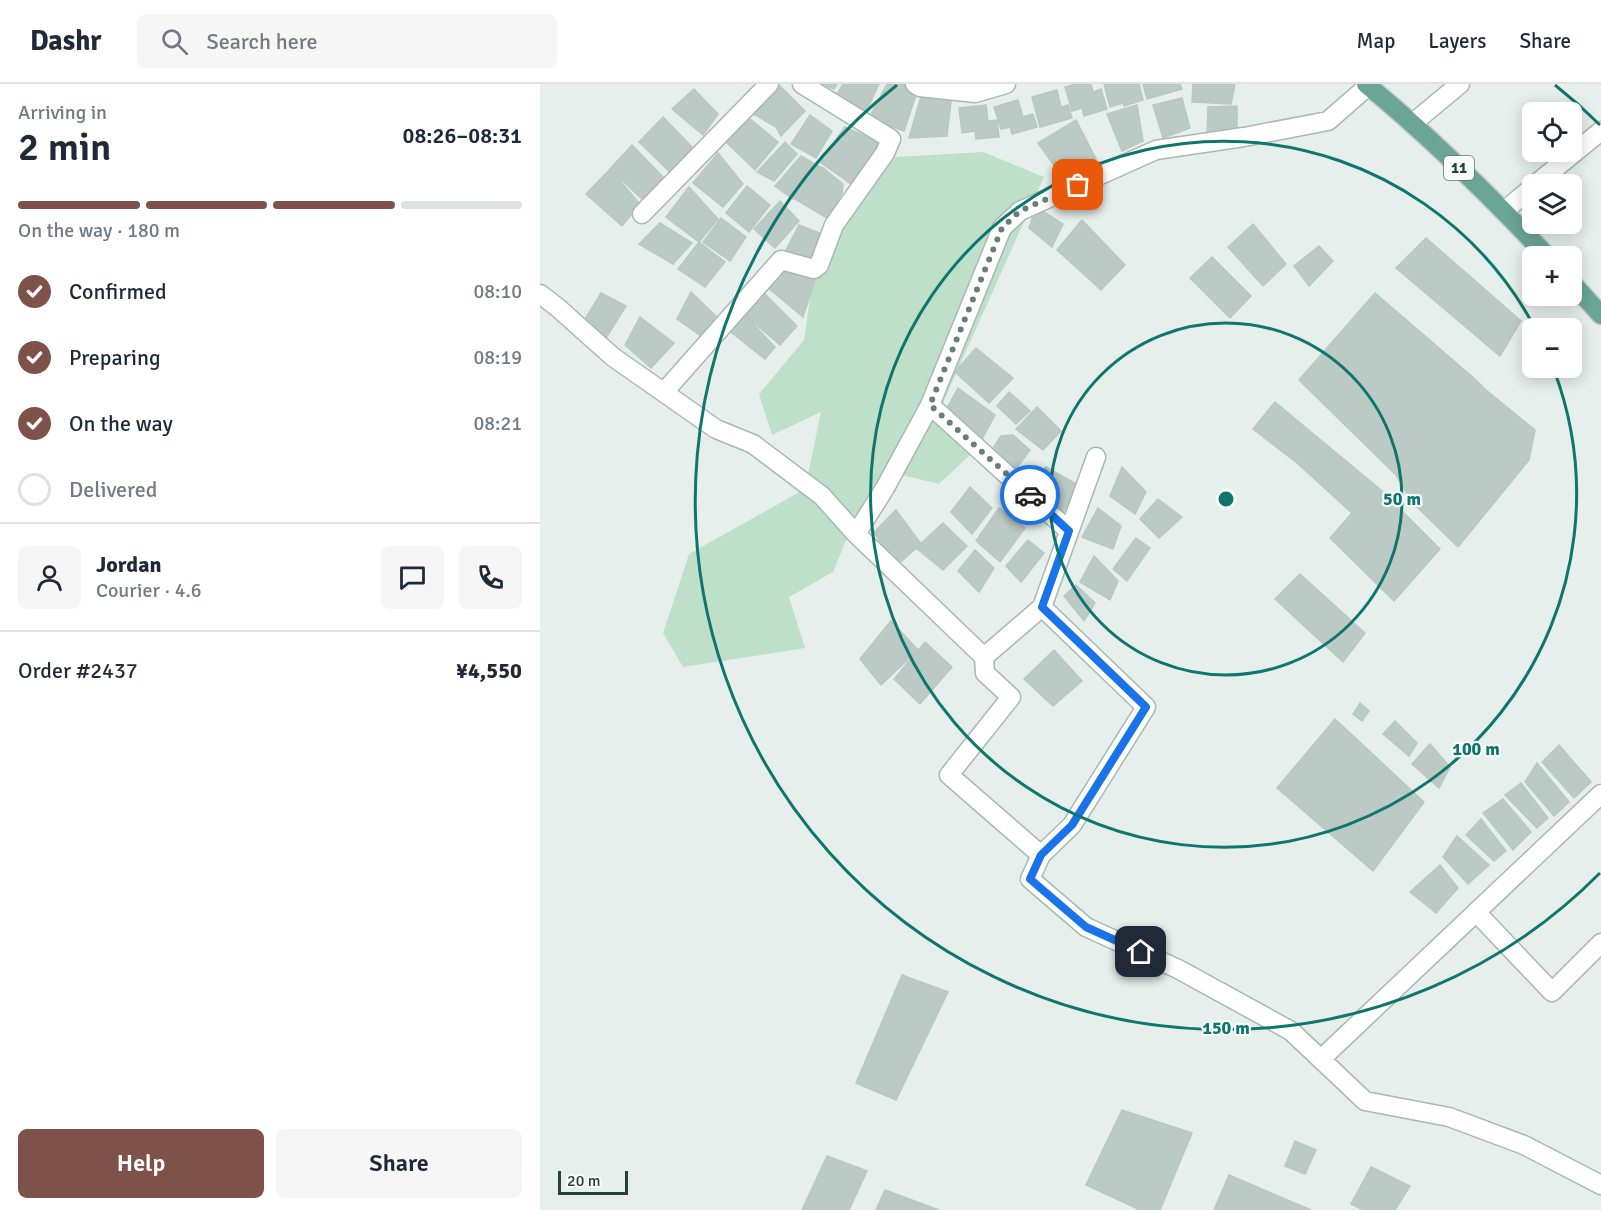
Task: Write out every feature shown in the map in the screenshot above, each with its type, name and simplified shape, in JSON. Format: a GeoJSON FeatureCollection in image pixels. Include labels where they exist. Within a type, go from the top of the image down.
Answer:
{"type":"FeatureCollection","features":[{"type":"Feature","properties":{"kind":"main road","name":"11"},"geometry":{"type":"LineString","coordinates":[[1367,85],[1413,123],[1537,246]]}},
{"type":"Feature","properties":{"kind":"main road"},"geometry":{"type":"LineString","coordinates":[[1582,294],[1601,315]]}},
{"type":"Feature","properties":{"kind":"street"},"geometry":{"type":"LineString","coordinates":[[642,214],[769,84]]}},
{"type":"Feature","properties":{"kind":"street"},"geometry":{"type":"LineString","coordinates":[[664,392],[781,260],[814,269],[819,265],[834,225],[885,153],[891,139],[802,84]]}},
{"type":"Feature","properties":{"kind":"street"},"geometry":{"type":"LineString","coordinates":[[915,84],[920,87],[975,93],[1006,84]]}},
{"type":"Feature","properties":{"kind":"street"},"geometry":{"type":"LineString","coordinates":[[1413,123],[1460,84]]}},
{"type":"Feature","properties":{"kind":"street"},"geometry":{"type":"LineString","coordinates":[[856,534],[885,488],[930,405],[1002,228],[1020,211],[1156,150],[1244,137],[1328,121],[1367,85]]}},
{"type":"Feature","properties":{"kind":"street"},"geometry":{"type":"LineString","coordinates":[[1549,174],[1601,131]]}},
{"type":"Feature","properties":{"kind":"street"},"geometry":{"type":"LineString","coordinates":[[1504,211],[1522,196]]}},
{"type":"Feature","properties":{"kind":"street"},"geometry":{"type":"LineString","coordinates":[[540,294],[613,357],[716,429],[753,444],[822,496],[856,534],[984,657],[985,673],[1011,697],[949,775],[1041,855]]}},
{"type":"Feature","properties":{"kind":"street"},"geometry":{"type":"LineString","coordinates":[[930,405],[1069,531]]}},
{"type":"Feature","properties":{"kind":"street"},"geometry":{"type":"LineString","coordinates":[[984,657],[1042,607],[1096,457]]}},
{"type":"Feature","properties":{"kind":"street"},"geometry":{"type":"LineString","coordinates":[[1042,607],[1146,707],[1072,825],[1041,855],[1030,879],[1086,927],[1178,969],[1291,1031],[1365,1101],[1449,1117],[1524,1145],[1601,1185]]}},
{"type":"Feature","properties":{"kind":"street"},"geometry":{"type":"LineString","coordinates":[[1321,1059],[1601,794]]}},
{"type":"Feature","properties":{"kind":"street"},"geometry":{"type":"LineString","coordinates":[[1476,912],[1552,992],[1601,943]]}},
{"type":"Feature","properties":{"kind":"green space"},"geometry":{"type":"Polygon","coordinates":[[[983,152],[1044,177],[937,416],[971,454],[939,484],[902,475],[883,511],[854,521],[833,572],[789,597],[805,648],[683,667],[663,633],[689,554],[805,489],[821,412],[772,435],[759,394],[804,340],[811,291],[837,230],[895,157],[983,152]]]}},
{"type":"Feature","properties":{"kind":"building"},"geometry":{"type":"Polygon","coordinates":[[[821,84],[837,84],[834,89],[821,84]]]}},
{"type":"Feature","properties":{"kind":"building"},"geometry":{"type":"Polygon","coordinates":[[[843,84],[879,84],[866,112],[836,96],[843,84]]]}},
{"type":"Feature","properties":{"kind":"building"},"geometry":{"type":"Polygon","coordinates":[[[887,84],[907,84],[918,89],[904,131],[869,118],[887,84]]]}},
{"type":"Feature","properties":{"kind":"building"},"geometry":{"type":"Polygon","coordinates":[[[1091,84],[1093,92],[1101,89],[1107,109],[1084,116],[1082,108],[1072,111],[1065,87],[1091,84]]]}},
{"type":"Feature","properties":{"kind":"building"},"geometry":{"type":"Polygon","coordinates":[[[1104,84],[1139,84],[1143,100],[1124,106],[1123,103],[1110,107],[1104,84]]]}},
{"type":"Feature","properties":{"kind":"building"},"geometry":{"type":"Polygon","coordinates":[[[1143,84],[1180,84],[1182,89],[1147,99],[1143,84]]]}},
{"type":"Feature","properties":{"kind":"building"},"geometry":{"type":"Polygon","coordinates":[[[1193,84],[1235,84],[1231,104],[1192,102],[1193,84]]]}},
{"type":"Feature","properties":{"kind":"building"},"geometry":{"type":"Polygon","coordinates":[[[779,85],[805,111],[781,136],[776,127],[752,113],[779,85]]]}},
{"type":"Feature","properties":{"kind":"building"},"geometry":{"type":"Polygon","coordinates":[[[694,89],[718,114],[703,135],[672,109],[694,89]]]}},
{"type":"Feature","properties":{"kind":"building"},"geometry":{"type":"Polygon","coordinates":[[[1057,90],[1061,107],[1068,105],[1072,118],[1040,127],[1032,97],[1057,90]]]}},
{"type":"Feature","properties":{"kind":"building"},"geometry":{"type":"Polygon","coordinates":[[[922,93],[952,93],[947,136],[909,138],[922,93]]]}},
{"type":"Feature","properties":{"kind":"building"},"geometry":{"type":"Polygon","coordinates":[[[1182,98],[1190,128],[1163,138],[1153,105],[1182,98]]]}},
{"type":"Feature","properties":{"kind":"building"},"geometry":{"type":"Polygon","coordinates":[[[1018,100],[1023,117],[1033,114],[1037,127],[1012,134],[1010,127],[1001,129],[994,107],[1018,100]]]}},
{"type":"Feature","properties":{"kind":"building"},"geometry":{"type":"Polygon","coordinates":[[[986,105],[988,121],[997,120],[999,137],[976,139],[975,131],[962,133],[959,108],[986,105]]]}},
{"type":"Feature","properties":{"kind":"building"},"geometry":{"type":"Polygon","coordinates":[[[1137,105],[1143,141],[1122,151],[1107,114],[1137,105]]]}},
{"type":"Feature","properties":{"kind":"building"},"geometry":{"type":"Polygon","coordinates":[[[1237,106],[1237,130],[1207,133],[1208,107],[1237,106]]]}},
{"type":"Feature","properties":{"kind":"building"},"geometry":{"type":"Polygon","coordinates":[[[810,115],[832,131],[816,158],[791,144],[810,115]]]}},
{"type":"Feature","properties":{"kind":"building"},"geometry":{"type":"Polygon","coordinates":[[[663,117],[692,147],[673,175],[639,142],[663,117]]]}},
{"type":"Feature","properties":{"kind":"building"},"geometry":{"type":"Polygon","coordinates":[[[749,118],[778,142],[755,170],[727,143],[749,118]]]}},
{"type":"Feature","properties":{"kind":"building"},"geometry":{"type":"Polygon","coordinates":[[[1076,120],[1096,159],[1063,178],[1038,143],[1076,120]]]}},
{"type":"Feature","properties":{"kind":"building"},"geometry":{"type":"Polygon","coordinates":[[[845,127],[880,143],[851,184],[820,162],[845,127]]]}},
{"type":"Feature","properties":{"kind":"building"},"geometry":{"type":"Polygon","coordinates":[[[785,142],[797,154],[774,181],[757,172],[785,142]]]}},
{"type":"Feature","properties":{"kind":"building"},"geometry":{"type":"Polygon","coordinates":[[[632,145],[666,180],[646,203],[610,169],[632,145]]]}},
{"type":"Feature","properties":{"kind":"building"},"geometry":{"type":"Polygon","coordinates":[[[718,153],[743,184],[723,207],[693,183],[718,153]]]}},
{"type":"Feature","properties":{"kind":"building"},"geometry":{"type":"Polygon","coordinates":[[[801,156],[820,167],[793,199],[775,186],[801,156]]]}},
{"type":"Feature","properties":{"kind":"building"},"geometry":{"type":"Polygon","coordinates":[[[822,167],[843,184],[842,193],[827,218],[795,199],[822,167]]]}},
{"type":"Feature","properties":{"kind":"building"},"geometry":{"type":"Polygon","coordinates":[[[610,169],[640,204],[622,226],[586,194],[610,169]]]}},
{"type":"Feature","properties":{"kind":"building"},"geometry":{"type":"Polygon","coordinates":[[[747,186],[770,205],[749,232],[726,213],[747,186]]]}},
{"type":"Feature","properties":{"kind":"building"},"geometry":{"type":"Polygon","coordinates":[[[689,187],[718,219],[699,242],[666,217],[689,187]]]}},
{"type":"Feature","properties":{"kind":"building"},"geometry":{"type":"Polygon","coordinates":[[[780,201],[799,221],[775,248],[754,229],[780,201]]]}},
{"type":"Feature","properties":{"kind":"building"},"geometry":{"type":"Polygon","coordinates":[[[1036,207],[1063,224],[1052,247],[1029,228],[1036,207]]]}},
{"type":"Feature","properties":{"kind":"building"},"geometry":{"type":"Polygon","coordinates":[[[721,218],[746,237],[730,261],[703,242],[721,218]]]}},
{"type":"Feature","properties":{"kind":"building"},"geometry":{"type":"Polygon","coordinates":[[[1082,220],[1125,265],[1101,290],[1057,250],[1082,220]]]}},
{"type":"Feature","properties":{"kind":"building"},"geometry":{"type":"Polygon","coordinates":[[[660,223],[692,243],[673,264],[639,244],[660,223]]]}},
{"type":"Feature","properties":{"kind":"building"},"geometry":{"type":"Polygon","coordinates":[[[1253,224],[1286,264],[1263,286],[1228,247],[1253,224]]]}},
{"type":"Feature","properties":{"kind":"building"},"geometry":{"type":"Polygon","coordinates":[[[799,225],[827,236],[818,265],[783,256],[799,225]]]}},
{"type":"Feature","properties":{"kind":"building"},"geometry":{"type":"Polygon","coordinates":[[[1426,238],[1521,321],[1500,356],[1396,268],[1426,238]]]}},
{"type":"Feature","properties":{"kind":"building"},"geometry":{"type":"Polygon","coordinates":[[[699,242],[725,262],[705,287],[678,269],[699,242]]]}},
{"type":"Feature","properties":{"kind":"building"},"geometry":{"type":"Polygon","coordinates":[[[1319,246],[1333,261],[1309,286],[1294,266],[1319,246]]]}},
{"type":"Feature","properties":{"kind":"building"},"geometry":{"type":"Polygon","coordinates":[[[1212,257],[1251,296],[1230,318],[1190,278],[1212,257]]]}},
{"type":"Feature","properties":{"kind":"building"},"geometry":{"type":"Polygon","coordinates":[[[783,262],[816,277],[803,317],[766,286],[783,262]]]}},
{"type":"Feature","properties":{"kind":"building"},"geometry":{"type":"Polygon","coordinates":[[[691,292],[721,321],[704,338],[677,319],[691,292]]]}},
{"type":"Feature","properties":{"kind":"building"},"geometry":{"type":"Polygon","coordinates":[[[763,292],[797,326],[780,345],[743,313],[763,292]]]}},
{"type":"Feature","properties":{"kind":"building"},"geometry":{"type":"Polygon","coordinates":[[[601,293],[626,306],[606,338],[585,319],[601,293]]]}},
{"type":"Feature","properties":{"kind":"building"},"geometry":{"type":"Polygon","coordinates":[[[1375,293],[1535,430],[1529,460],[1458,547],[1411,501],[1396,475],[1299,380],[1375,293]]]}},
{"type":"Feature","properties":{"kind":"building"},"geometry":{"type":"Polygon","coordinates":[[[743,313],[775,347],[765,359],[727,329],[743,313]]]}},
{"type":"Feature","properties":{"kind":"building"},"geometry":{"type":"Polygon","coordinates":[[[640,317],[674,343],[651,368],[625,345],[640,317]]]}},
{"type":"Feature","properties":{"kind":"building"},"geometry":{"type":"Polygon","coordinates":[[[976,348],[1013,378],[989,403],[955,372],[976,348]]]}},
{"type":"Feature","properties":{"kind":"building"},"geometry":{"type":"Polygon","coordinates":[[[958,388],[995,415],[982,439],[947,408],[958,388]]]}},
{"type":"Feature","properties":{"kind":"building"},"geometry":{"type":"Polygon","coordinates":[[[1009,392],[1030,411],[1016,424],[997,406],[1009,392]]]}},
{"type":"Feature","properties":{"kind":"building"},"geometry":{"type":"Polygon","coordinates":[[[1275,402],[1381,490],[1440,549],[1394,601],[1330,538],[1352,513],[1297,463],[1253,429],[1275,402]]]}},
{"type":"Feature","properties":{"kind":"building"},"geometry":{"type":"Polygon","coordinates":[[[1037,407],[1061,431],[1043,450],[1016,429],[1037,407]]]}},
{"type":"Feature","properties":{"kind":"building"},"geometry":{"type":"Polygon","coordinates":[[[1013,435],[1030,450],[1014,472],[990,453],[1001,436],[1013,435]]]}},
{"type":"Feature","properties":{"kind":"building"},"geometry":{"type":"Polygon","coordinates":[[[1046,467],[1078,485],[1063,513],[1023,485],[1046,467]]]}},
{"type":"Feature","properties":{"kind":"building"},"geometry":{"type":"Polygon","coordinates":[[[1122,467],[1146,492],[1135,514],[1110,496],[1122,467]]]}},
{"type":"Feature","properties":{"kind":"building"},"geometry":{"type":"Polygon","coordinates":[[[970,487],[992,508],[972,534],[951,512],[970,487]]]}},
{"type":"Feature","properties":{"kind":"building"},"geometry":{"type":"Polygon","coordinates":[[[1158,499],[1182,517],[1159,538],[1140,519],[1158,499]]]}},
{"type":"Feature","properties":{"kind":"building"},"geometry":{"type":"Polygon","coordinates":[[[999,508],[1025,528],[1000,562],[976,541],[999,508]]]}},
{"type":"Feature","properties":{"kind":"building"},"geometry":{"type":"Polygon","coordinates":[[[1098,508],[1121,526],[1113,549],[1082,537],[1098,508]]]}},
{"type":"Feature","properties":{"kind":"building"},"geometry":{"type":"Polygon","coordinates":[[[896,510],[921,544],[896,566],[874,532],[896,510]]]}},
{"type":"Feature","properties":{"kind":"building"},"geometry":{"type":"Polygon","coordinates":[[[943,523],[967,546],[943,570],[916,548],[943,523]]]}},
{"type":"Feature","properties":{"kind":"building"},"geometry":{"type":"Polygon","coordinates":[[[1136,538],[1150,548],[1127,581],[1113,569],[1136,538]]]}},
{"type":"Feature","properties":{"kind":"building"},"geometry":{"type":"Polygon","coordinates":[[[1028,540],[1044,553],[1021,582],[1006,566],[1028,540]]]}},
{"type":"Feature","properties":{"kind":"building"},"geometry":{"type":"Polygon","coordinates":[[[975,550],[994,568],[979,592],[958,571],[975,550]]]}},
{"type":"Feature","properties":{"kind":"building"},"geometry":{"type":"Polygon","coordinates":[[[1094,556],[1118,581],[1110,600],[1080,582],[1094,556]]]}},
{"type":"Feature","properties":{"kind":"building"},"geometry":{"type":"Polygon","coordinates":[[[1300,574],[1365,633],[1343,662],[1275,599],[1300,574]]]}},
{"type":"Feature","properties":{"kind":"building"},"geometry":{"type":"Polygon","coordinates":[[[1076,585],[1095,603],[1084,621],[1064,596],[1076,585]]]}},
{"type":"Feature","properties":{"kind":"building"},"geometry":{"type":"Polygon","coordinates":[[[891,621],[918,650],[881,685],[860,659],[891,621]]]}},
{"type":"Feature","properties":{"kind":"building"},"geometry":{"type":"Polygon","coordinates":[[[925,642],[952,667],[920,704],[894,679],[925,642]]]}},
{"type":"Feature","properties":{"kind":"building"},"geometry":{"type":"Polygon","coordinates":[[[1054,650],[1082,681],[1053,706],[1024,679],[1054,650]]]}},
{"type":"Feature","properties":{"kind":"building"},"geometry":{"type":"Polygon","coordinates":[[[1360,703],[1369,711],[1362,721],[1353,714],[1360,703]]]}},
{"type":"Feature","properties":{"kind":"building"},"geometry":{"type":"Polygon","coordinates":[[[1335,719],[1424,802],[1373,871],[1277,788],[1335,719]]]}},
{"type":"Feature","properties":{"kind":"building"},"geometry":{"type":"Polygon","coordinates":[[[1395,721],[1417,743],[1409,756],[1383,734],[1395,721]]]}},
{"type":"Feature","properties":{"kind":"building"},"geometry":{"type":"Polygon","coordinates":[[[1430,744],[1450,767],[1439,788],[1412,764],[1430,744]]]}},
{"type":"Feature","properties":{"kind":"building"},"geometry":{"type":"Polygon","coordinates":[[[1559,745],[1591,782],[1574,798],[1542,762],[1559,745]]]}},
{"type":"Feature","properties":{"kind":"building"},"geometry":{"type":"Polygon","coordinates":[[[1537,763],[1569,802],[1554,816],[1525,782],[1537,763]]]}},
{"type":"Feature","properties":{"kind":"building"},"geometry":{"type":"Polygon","coordinates":[[[1521,783],[1548,818],[1537,828],[1505,795],[1521,783]]]}},
{"type":"Feature","properties":{"kind":"building"},"geometry":{"type":"Polygon","coordinates":[[[1503,799],[1531,832],[1513,850],[1483,813],[1503,799]]]}},
{"type":"Feature","properties":{"kind":"building"},"geometry":{"type":"Polygon","coordinates":[[[1481,819],[1506,851],[1494,861],[1466,835],[1481,819]]]}},
{"type":"Feature","properties":{"kind":"building"},"geometry":{"type":"Polygon","coordinates":[[[1457,836],[1489,865],[1468,884],[1443,857],[1457,836]]]}},
{"type":"Feature","properties":{"kind":"building"},"geometry":{"type":"Polygon","coordinates":[[[1440,865],[1458,888],[1436,913],[1410,892],[1440,865]]]}},
{"type":"Feature","properties":{"kind":"building"},"geometry":{"type":"Polygon","coordinates":[[[902,975],[948,992],[896,1100],[856,1083],[902,975]]]}},
{"type":"Feature","properties":{"kind":"building"},"geometry":{"type":"Polygon","coordinates":[[[1122,1110],[1192,1133],[1160,1210],[1140,1210],[1086,1185],[1122,1110]]]}},
{"type":"Feature","properties":{"kind":"building"},"geometry":{"type":"Polygon","coordinates":[[[1295,1141],[1316,1150],[1305,1174],[1285,1166],[1295,1141]]]}},
{"type":"Feature","properties":{"kind":"building"},"geometry":{"type":"Polygon","coordinates":[[[827,1156],[867,1171],[849,1210],[802,1210],[827,1156]]]}},
{"type":"Feature","properties":{"kind":"building"},"geometry":{"type":"Polygon","coordinates":[[[1371,1167],[1410,1186],[1395,1210],[1363,1210],[1351,1204],[1371,1167]]]}},
{"type":"Feature","properties":{"kind":"building"},"geometry":{"type":"Polygon","coordinates":[[[1229,1175],[1311,1210],[1214,1210],[1229,1175]]]}},
{"type":"Feature","properties":{"kind":"building"},"geometry":{"type":"Polygon","coordinates":[[[885,1190],[939,1210],[876,1210],[885,1190]]]}},
{"type":"Feature","properties":{"kind":"way so far"},"geometry":{"type":"LineString","coordinates":[[1030,495],[930,405],[1002,228],[1020,211],[1078,185]]}},
{"type":"Feature","properties":{"kind":"route"},"geometry":{"type":"LineString","coordinates":[[1030,495],[1069,531],[1042,607],[1146,707],[1072,825],[1041,855],[1030,879],[1086,927],[1141,952]]}}]}
